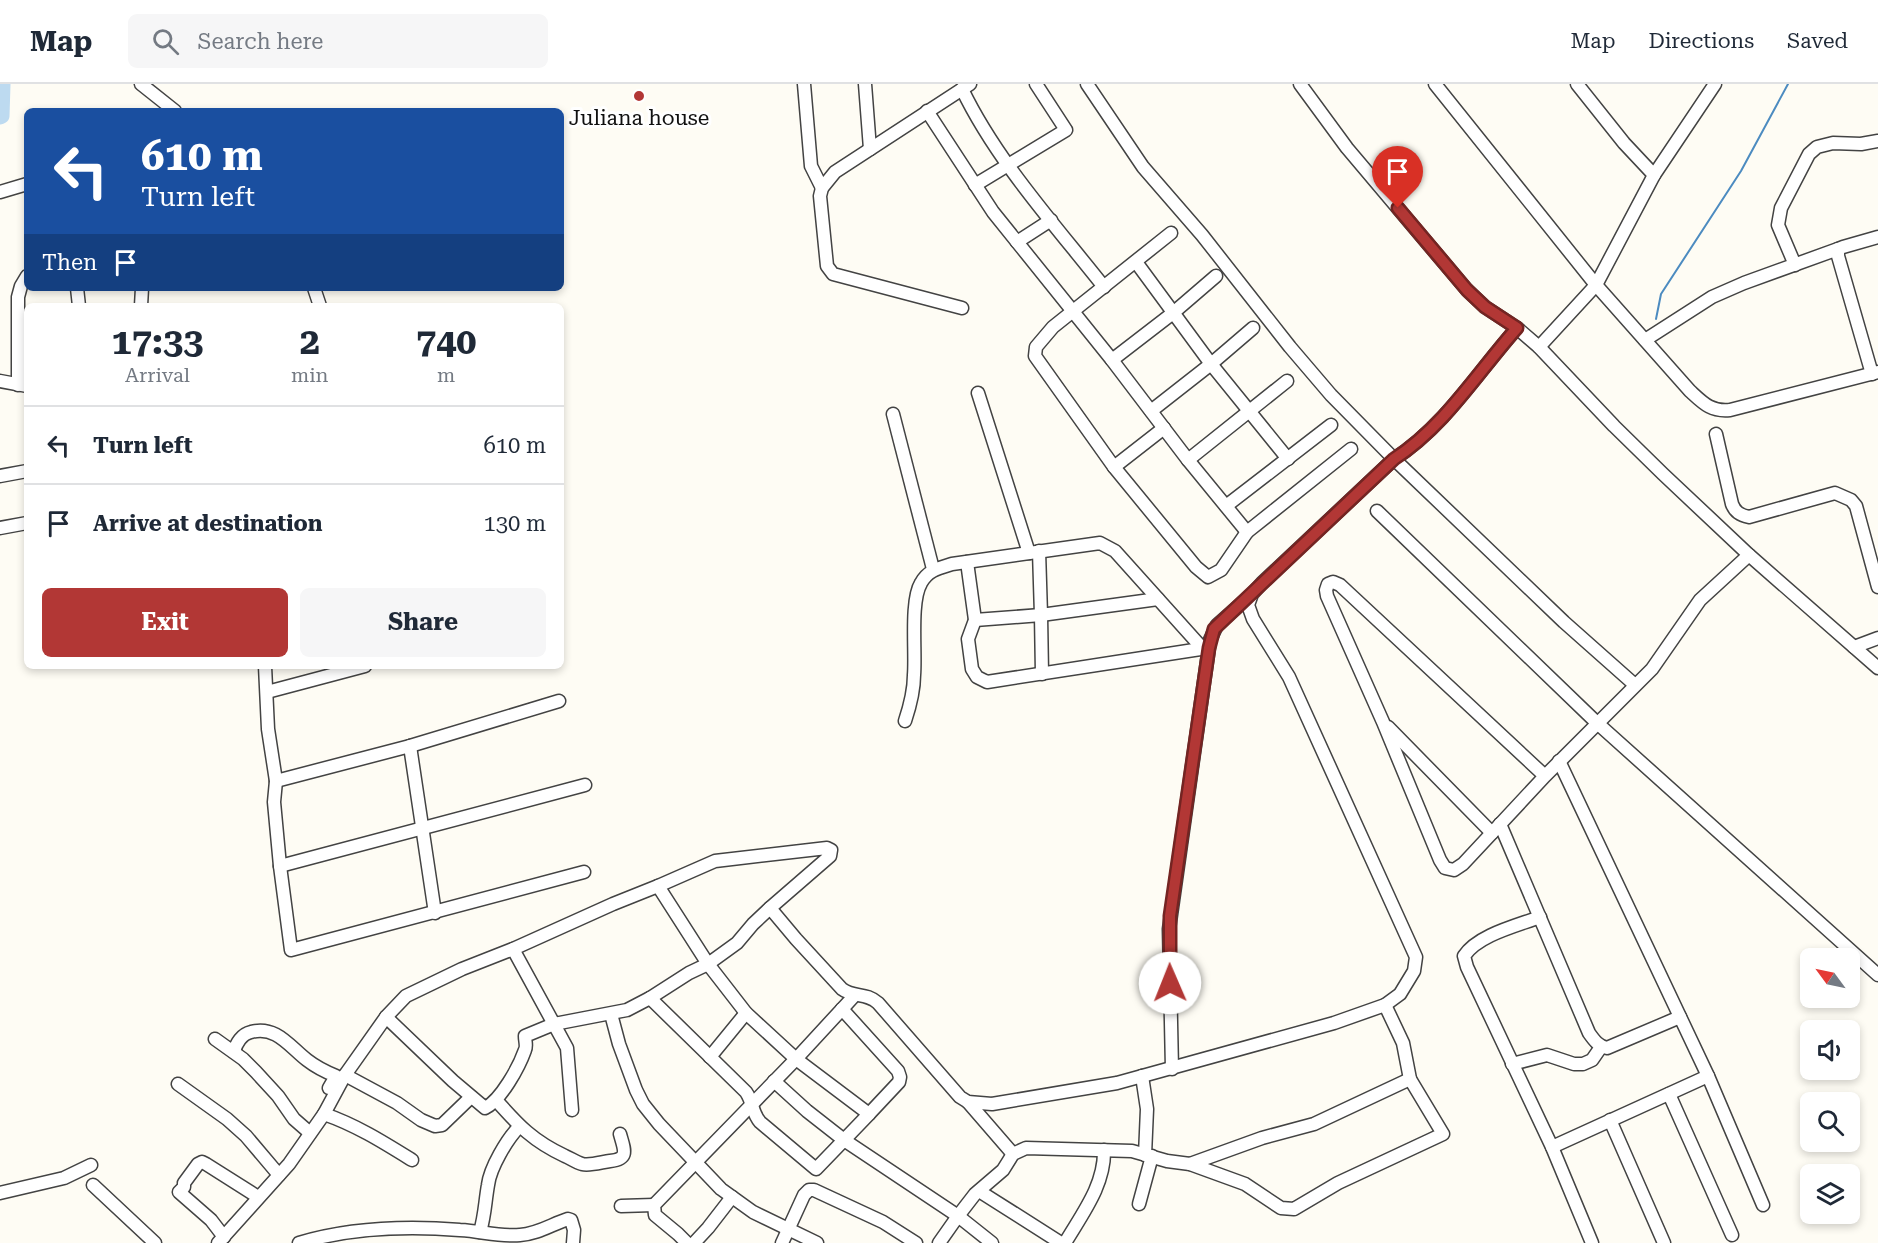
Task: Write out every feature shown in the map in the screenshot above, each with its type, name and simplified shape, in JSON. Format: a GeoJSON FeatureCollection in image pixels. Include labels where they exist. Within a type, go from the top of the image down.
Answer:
{"type":"FeatureCollection","features":[{"type":"Feature","properties":{"kind":"street"},"geometry":{"type":"LineString","coordinates":[[141,84],[171,108]]}},
{"type":"Feature","properties":{"kind":"street"},"geometry":{"type":"LineString","coordinates":[[804,84],[811,166],[822,188]]}},
{"type":"Feature","properties":{"kind":"street"},"geometry":{"type":"LineString","coordinates":[[865,84],[870,149]]}},
{"type":"Feature","properties":{"kind":"street"},"geometry":{"type":"LineString","coordinates":[[975,185],[1066,130],[1036,84]]}},
{"type":"Feature","properties":{"kind":"street"},"geometry":{"type":"LineString","coordinates":[[1088,84],[1143,167],[1202,235],[1324,387],[1394,459],[1564,622],[1635,685]]}},
{"type":"Feature","properties":{"kind":"street"},"geometry":{"type":"LineString","coordinates":[[1300,84],[1347,148],[1467,290],[1485,307],[1517,328],[1539,347],[1614,426],[1749,555],[1878,668]]}},
{"type":"Feature","properties":{"kind":"street"},"geometry":{"type":"LineString","coordinates":[[1435,84],[1596,285],[1690,391],[1703,403],[1720,411],[1875,373],[1838,256],[1839,249]]}},
{"type":"Feature","properties":{"kind":"street"},"geometry":{"type":"LineString","coordinates":[[1576,84],[1624,143],[1654,175]]}},
{"type":"Feature","properties":{"kind":"street"},"geometry":{"type":"LineString","coordinates":[[1539,347],[1596,285],[1654,175],[1715,84]]}},
{"type":"Feature","properties":{"kind":"street"},"geometry":{"type":"LineString","coordinates":[[962,308],[833,274],[827,266],[820,196],[822,188],[835,172],[966,87],[972,108],[1009,166],[1104,287]]}},
{"type":"Feature","properties":{"kind":"street"},"geometry":{"type":"LineString","coordinates":[[927,111],[993,212],[1247,532]]}},
{"type":"Feature","properties":{"kind":"street"},"geometry":{"type":"LineString","coordinates":[[1795,265],[1778,225],[1781,208],[1809,154],[1817,147],[1833,143],[1861,144],[1878,141]]}},
{"type":"Feature","properties":{"kind":"street"},"geometry":{"type":"LineString","coordinates":[[0,192],[24,185]]}},
{"type":"Feature","properties":{"kind":"street"},"geometry":{"type":"LineString","coordinates":[[1017,242],[1051,220]]}},
{"type":"Feature","properties":{"kind":"street"},"geometry":{"type":"LineString","coordinates":[[1171,232],[1053,327],[1036,347],[1035,356],[1114,467],[1196,567],[1208,577],[1221,570],[1247,532],[1351,449]]}},
{"type":"Feature","properties":{"kind":"street"},"geometry":{"type":"LineString","coordinates":[[1645,340],[1712,297],[1744,283],[1878,237]]}},
{"type":"Feature","properties":{"kind":"street"},"geometry":{"type":"LineString","coordinates":[[1136,262],[1211,364],[1288,459]]}},
{"type":"Feature","properties":{"kind":"street"},"geometry":{"type":"LineString","coordinates":[[1112,360],[1216,276]]}},
{"type":"Feature","properties":{"kind":"street"},"geometry":{"type":"LineString","coordinates":[[0,381],[23,386],[18,297],[24,281]]}},
{"type":"Feature","properties":{"kind":"street"},"geometry":{"type":"LineString","coordinates":[[1151,411],[1253,328]]}},
{"type":"Feature","properties":{"kind":"street"},"geometry":{"type":"LineString","coordinates":[[1172,1069],[1169,929],[1206,649],[1212,634],[1217,625],[1394,459],[1415,446],[1434,427],[1517,328]]}},
{"type":"Feature","properties":{"kind":"street"},"geometry":{"type":"LineString","coordinates":[[1188,460],[1287,381]]}},
{"type":"Feature","properties":{"kind":"street"},"geometry":{"type":"LineString","coordinates":[[978,393],[1034,552],[1041,615],[1042,674]]}},
{"type":"Feature","properties":{"kind":"street"},"geometry":{"type":"LineString","coordinates":[[893,414],[933,569]]}},
{"type":"Feature","properties":{"kind":"street"},"geometry":{"type":"LineString","coordinates":[[1226,506],[1331,425]]}},
{"type":"Feature","properties":{"kind":"street"},"geometry":{"type":"LineString","coordinates":[[1114,467],[1164,428]]}},
{"type":"Feature","properties":{"kind":"street"},"geometry":{"type":"LineString","coordinates":[[1716,434],[1732,504],[1740,514],[1749,517],[1835,493],[1851,500],[1856,506],[1878,586]]}},
{"type":"Feature","properties":{"kind":"street"},"geometry":{"type":"LineString","coordinates":[[0,476],[24,472]]}},
{"type":"Feature","properties":{"kind":"street"},"geometry":{"type":"LineString","coordinates":[[1377,511],[1596,722],[1878,975]]}},
{"type":"Feature","properties":{"kind":"street"},"geometry":{"type":"LineString","coordinates":[[0,528],[24,524]]}},
{"type":"Feature","properties":{"kind":"street"},"geometry":{"type":"LineString","coordinates":[[905,721],[912,699],[914,679],[916,595],[922,582],[933,569],[1034,552],[1100,543],[1107,545],[1206,649]]}},
{"type":"Feature","properties":{"kind":"street"},"geometry":{"type":"LineString","coordinates":[[1545,776],[1340,585],[1333,582],[1328,584],[1327,596],[1445,868],[1454,870],[1463,864],[1596,722],[1652,669],[1700,600],[1749,555]]}},
{"type":"Feature","properties":{"kind":"street"},"geometry":{"type":"LineString","coordinates":[[967,562],[975,620],[968,639],[972,669],[977,677],[987,682],[1206,649]]}},
{"type":"Feature","properties":{"kind":"street"},"geometry":{"type":"LineString","coordinates":[[968,1102],[992,1104],[1117,1083],[1172,1069],[1225,1052],[1334,1023],[1384,1005],[1401,994],[1409,982],[1414,971],[1416,957],[1289,677],[1253,619],[1248,605],[1252,594]]}},
{"type":"Feature","properties":{"kind":"street"},"geometry":{"type":"LineString","coordinates":[[975,620],[1041,615],[1158,599]]}},
{"type":"Feature","properties":{"kind":"street"},"geometry":{"type":"LineString","coordinates":[[1854,647],[1878,638]]}},
{"type":"Feature","properties":{"kind":"street"},"geometry":{"type":"LineString","coordinates":[[265,669],[268,729],[276,781],[274,801],[291,950],[584,872]]}},
{"type":"Feature","properties":{"kind":"street"},"geometry":{"type":"LineString","coordinates":[[267,693],[353,669]]}},
{"type":"Feature","properties":{"kind":"street"},"geometry":{"type":"LineString","coordinates":[[276,781],[410,746],[559,701]]}},
{"type":"Feature","properties":{"kind":"street"},"geometry":{"type":"LineString","coordinates":[[1383,722],[1496,828],[1540,917],[1589,1033],[1601,1047],[1607,1048],[1680,1017]]}},
{"type":"Feature","properties":{"kind":"street"},"geometry":{"type":"LineString","coordinates":[[410,746],[435,913]]}},
{"type":"Feature","properties":{"kind":"street"},"geometry":{"type":"LineString","coordinates":[[1559,761],[1708,1076],[1763,1205]]}},
{"type":"Feature","properties":{"kind":"street"},"geometry":{"type":"LineString","coordinates":[[280,866],[585,785]]}},
{"type":"Feature","properties":{"kind":"street"},"geometry":{"type":"LineString","coordinates":[[258,1197],[202,1162],[198,1164],[179,1192],[211,1220],[221,1240],[289,1164],[324,1114],[345,1075],[386,1017],[406,996],[462,969],[715,861],[827,848],[831,850],[830,856],[753,924],[737,943],[708,964],[627,1010],[554,1024],[525,1036],[526,1048],[511,1079],[496,1100],[485,1108],[386,1017]]}},
{"type":"Feature","properties":{"kind":"street"},"geometry":{"type":"LineString","coordinates":[[658,886],[708,964],[746,1013],[796,1059],[869,1114]]}},
{"type":"Feature","properties":{"kind":"street"},"geometry":{"type":"LineString","coordinates":[[771,908],[842,989],[848,993],[872,998],[878,1003],[1013,1154]]}},
{"type":"Feature","properties":{"kind":"street"},"geometry":{"type":"LineString","coordinates":[[1540,917],[1479,941],[1470,947],[1464,956],[1467,967],[1552,1148],[1592,1243]]}},
{"type":"Feature","properties":{"kind":"street"},"geometry":{"type":"LineString","coordinates":[[513,949],[567,1048],[572,1110]]}},
{"type":"Feature","properties":{"kind":"street"},"geometry":{"type":"LineString","coordinates":[[621,1206],[654,1205],[855,995]]}},
{"type":"Feature","properties":{"kind":"street"},"geometry":{"type":"LineString","coordinates":[[650,998],[746,1092],[753,1102],[755,1116],[760,1122],[816,1169],[899,1082],[900,1077],[898,1071],[842,1009]]}},
{"type":"Feature","properties":{"kind":"street"},"geometry":{"type":"LineString","coordinates":[[939,1243],[979,1191],[1003,1170],[1013,1154],[1026,1148],[1132,1151],[1167,1161],[1190,1164],[1245,1184],[1281,1208],[1294,1209],[1338,1183],[1443,1134],[1410,1079],[1403,1043],[1384,1005]]}},
{"type":"Feature","properties":{"kind":"street"},"geometry":{"type":"LineString","coordinates":[[710,1057],[746,1013]]}},
{"type":"Feature","properties":{"kind":"street"},"geometry":{"type":"LineString","coordinates":[[611,1014],[627,1069],[644,1104],[659,1124],[732,1197],[753,1212],[817,1243]]}},
{"type":"Feature","properties":{"kind":"street"},"geometry":{"type":"LineString","coordinates":[[234,1052],[245,1034],[262,1030],[273,1032],[309,1062],[336,1076],[328,1090],[330,1101]]}},
{"type":"Feature","properties":{"kind":"street"},"geometry":{"type":"LineString","coordinates":[[215,1039],[234,1052],[265,1081],[278,1095],[294,1119],[310,1133]]}},
{"type":"Feature","properties":{"kind":"street"},"geometry":{"type":"LineString","coordinates":[[1512,1064],[1547,1055],[1574,1064],[1582,1064],[1592,1060],[1601,1047]]}},
{"type":"Feature","properties":{"kind":"street"},"geometry":{"type":"LineString","coordinates":[[345,1075],[435,1126],[442,1125],[471,1097]]}},
{"type":"Feature","properties":{"kind":"street"},"geometry":{"type":"LineString","coordinates":[[1139,1204],[1149,1156],[1142,1076]]}},
{"type":"Feature","properties":{"kind":"street"},"geometry":{"type":"LineString","coordinates":[[1552,1148],[1708,1076]]}},
{"type":"Feature","properties":{"kind":"street"},"geometry":{"type":"LineString","coordinates":[[1190,1164],[1262,1138],[1314,1124],[1410,1079]]}},
{"type":"Feature","properties":{"kind":"street"},"geometry":{"type":"LineString","coordinates":[[774,1081],[844,1140],[958,1216],[992,1243]]}},
{"type":"Feature","properties":{"kind":"street"},"geometry":{"type":"LineString","coordinates":[[178,1084],[227,1119],[246,1136],[279,1175]]}},
{"type":"Feature","properties":{"kind":"street"},"geometry":{"type":"LineString","coordinates":[[1669,1094],[1732,1234]]}},
{"type":"Feature","properties":{"kind":"street"},"geometry":{"type":"LineString","coordinates":[[496,1100],[519,1127],[544,1146],[583,1164],[618,1160],[623,1156],[625,1151],[620,1134]]}},
{"type":"Feature","properties":{"kind":"street"},"geometry":{"type":"LineString","coordinates":[[324,1114],[344,1120],[412,1160]]}},
{"type":"Feature","properties":{"kind":"street"},"geometry":{"type":"LineString","coordinates":[[1610,1120],[1665,1243]]}},
{"type":"Feature","properties":{"kind":"street"},"geometry":{"type":"LineString","coordinates":[[480,1232],[485,1215],[490,1177],[508,1138],[519,1127]]}},
{"type":"Feature","properties":{"kind":"street"},"geometry":{"type":"LineString","coordinates":[[979,1191],[1063,1243],[1094,1192],[1102,1168],[1104,1150]]}},
{"type":"Feature","properties":{"kind":"street"},"geometry":{"type":"LineString","coordinates":[[0,1193],[64,1178],[91,1166]]}},
{"type":"Feature","properties":{"kind":"street"},"geometry":{"type":"LineString","coordinates":[[93,1185],[155,1243]]}},
{"type":"Feature","properties":{"kind":"street"},"geometry":{"type":"LineString","coordinates":[[782,1243],[804,1195],[809,1190],[814,1190],[883,1222],[916,1243]]}},
{"type":"Feature","properties":{"kind":"street"},"geometry":{"type":"LineString","coordinates":[[694,1243],[732,1197]]}},
{"type":"Feature","properties":{"kind":"street"},"geometry":{"type":"LineString","coordinates":[[654,1205],[655,1215],[687,1243]]}},
{"type":"Feature","properties":{"kind":"street"},"geometry":{"type":"LineString","coordinates":[[299,1243],[352,1232],[415,1228],[521,1235],[551,1227],[568,1219],[571,1220],[574,1230],[573,1243]]}},
{"type":"Feature","properties":{"kind":"waterway"},"geometry":{"type":"LineString","coordinates":[[0,117],[2,116],[3,84]]}},
{"type":"Feature","properties":{"kind":"waterway"},"geometry":{"type":"LineString","coordinates":[[1656,319],[1661,294],[1741,171],[1788,84]]}},
{"type":"Feature","properties":{"kind":"place","name":"Juliana house"},"geometry":{"type":"Point","coordinates":[639,96]}},
{"type":"Feature","properties":{"kind":"route"},"geometry":{"type":"LineString","coordinates":[[1170,983],[1170,916],[1209,648],[1214,629],[1394,459],[1415,446],[1454,404],[1517,328],[1485,307],[1467,290],[1398,208]]}}]}
